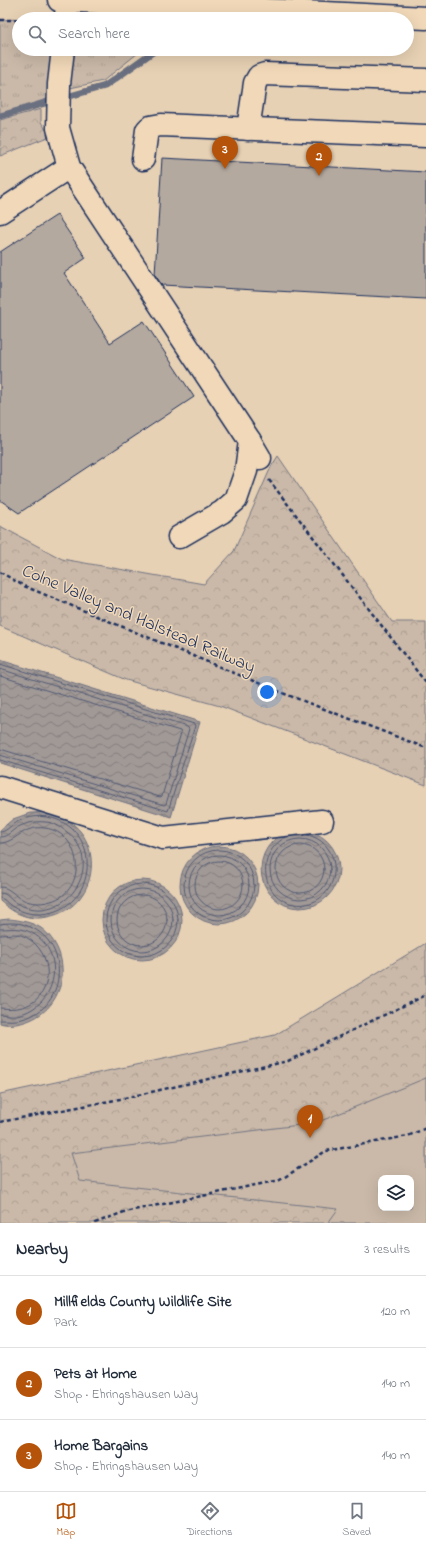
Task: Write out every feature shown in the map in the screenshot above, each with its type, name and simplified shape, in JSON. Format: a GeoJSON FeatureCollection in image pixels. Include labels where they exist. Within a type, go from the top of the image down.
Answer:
{"type":"FeatureCollection","features":[{"type":"Feature","properties":{"kind":"main road"},"geometry":{"type":"LineString","coordinates":[[64,7],[190,7],[312,12]]}},
{"type":"Feature","properties":{"kind":"main road"},"geometry":{"type":"LineString","coordinates":[[414,17],[426,18]]}},
{"type":"Feature","properties":{"kind":"main road"},"geometry":{"type":"LineString","coordinates":[[62,56],[59,84],[58,128],[69,167],[255,449],[236,500],[222,512],[179,537]]}},
{"type":"Feature","properties":{"kind":"main road"},"geometry":{"type":"LineString","coordinates":[[248,129],[255,83],[259,76],[265,74],[426,80]]}},
{"type":"Feature","properties":{"kind":"main road"},"geometry":{"type":"LineString","coordinates":[[143,159],[147,130],[150,126],[161,125],[426,136]]}},
{"type":"Feature","properties":{"kind":"main road"},"geometry":{"type":"LineString","coordinates":[[0,212],[69,167]]}},
{"type":"Feature","properties":{"kind":"main road"},"geometry":{"type":"LineString","coordinates":[[0,787],[163,838],[322,820]]}},
{"type":"Feature","properties":{"kind":"path"},"geometry":{"type":"LineString","coordinates":[[0,20],[12,20]]}},
{"type":"Feature","properties":{"kind":"path"},"geometry":{"type":"LineString","coordinates":[[255,449],[264,474],[426,683]]}},
{"type":"Feature","properties":{"kind":"path","name":"Colne Valley and Halstead Railway"},"geometry":{"type":"LineString","coordinates":[[0,572],[24,586],[285,694],[426,748]]}},
{"type":"Feature","properties":{"kind":"path"},"geometry":{"type":"LineString","coordinates":[[0,1122],[120,1099],[288,1061],[426,995]]}},
{"type":"Feature","properties":{"kind":"path"},"geometry":{"type":"LineString","coordinates":[[95,1223],[124,1212],[280,1180],[326,1151],[408,1136],[426,1128]]}},
{"type":"Feature","properties":{"kind":"green space"},"geometry":{"type":"Polygon","coordinates":[[[12,19],[12,56],[53,56],[50,98],[0,114],[0,20],[12,19]]]}},
{"type":"Feature","properties":{"kind":"green space"},"geometry":{"type":"Polygon","coordinates":[[[74,56],[134,56],[103,81],[70,88],[74,56]]]}},
{"type":"Feature","properties":{"kind":"green space"},"geometry":{"type":"Polygon","coordinates":[[[41,109],[41,122],[50,136],[0,156],[0,120],[41,109]]]}},
{"type":"Feature","properties":{"kind":"green space"},"geometry":{"type":"Polygon","coordinates":[[[278,456],[392,622],[426,622],[426,785],[220,706],[126,680],[0,626],[0,526],[62,559],[204,584],[234,551],[271,467],[278,456]]]}},
{"type":"Feature","properties":{"kind":"green space"},"geometry":{"type":"Polygon","coordinates":[[[426,943],[426,1223],[0,1223],[0,1094],[275,1035],[426,943]]]}},
{"type":"Feature","properties":{"kind":"green space"},"geometry":{"type":"Polygon","coordinates":[[[426,1078],[426,1223],[328,1223],[338,1209],[80,1181],[71,1153],[316,1123],[426,1078]]]}},
{"type":"Feature","properties":{"kind":"water"},"geometry":{"type":"Polygon","coordinates":[[[0,660],[200,722],[171,817],[0,763],[0,660]]]}},
{"type":"Feature","properties":{"kind":"water"},"geometry":{"type":"Polygon","coordinates":[[[30,813],[48,813],[67,820],[81,832],[89,848],[91,865],[88,882],[80,898],[66,910],[40,918],[22,915],[10,909],[0,901],[0,830],[13,819],[30,813]]]}},
{"type":"Feature","properties":{"kind":"water"},"geometry":{"type":"Polygon","coordinates":[[[300,830],[315,833],[328,841],[336,854],[339,869],[336,884],[328,897],[315,905],[300,908],[285,905],[272,897],[264,884],[261,869],[264,854],[272,841],[285,833],[300,830]]]}},
{"type":"Feature","properties":{"kind":"water"},"geometry":{"type":"Polygon","coordinates":[[[219,846],[234,849],[247,857],[255,870],[258,885],[255,900],[247,913],[234,921],[219,924],[204,921],[191,913],[183,900],[180,885],[183,870],[191,857],[204,849],[219,846]]]}},
{"type":"Feature","properties":{"kind":"water"},"geometry":{"type":"Polygon","coordinates":[[[142,880],[157,883],[170,892],[179,905],[182,920],[179,935],[170,948],[157,957],[142,960],[127,957],[114,948],[105,935],[102,920],[105,905],[114,892],[127,883],[142,880]]]}},
{"type":"Feature","properties":{"kind":"water"},"geometry":{"type":"Polygon","coordinates":[[[9,919],[33,924],[41,928],[52,939],[62,964],[62,978],[52,1003],[42,1013],[30,1020],[19,1023],[4,1024],[0,1023],[0,920],[9,919]]]}},
{"type":"Feature","properties":{"kind":"building"},"geometry":{"type":"Polygon","coordinates":[[[162,158],[426,172],[426,299],[162,285],[155,275],[162,158]]]}},
{"type":"Feature","properties":{"kind":"building"},"geometry":{"type":"Polygon","coordinates":[[[57,215],[86,258],[64,273],[110,343],[144,321],[194,397],[19,513],[0,500],[0,252],[57,215]]]}},
{"type":"Feature","properties":{"kind":"waterway"},"geometry":{"type":"LineString","coordinates":[[0,116],[105,86],[147,56]]}},
{"type":"Feature","properties":{"kind":"place","name":"Home Bargains"},"geometry":{"type":"Point","coordinates":[225,169]}},
{"type":"Feature","properties":{"kind":"place","name":"Pets at Home"},"geometry":{"type":"Point","coordinates":[319,176]}},
{"type":"Feature","properties":{"kind":"place","name":"Millfields County Wildlife Site"},"geometry":{"type":"Point","coordinates":[310,1138]}}]}
